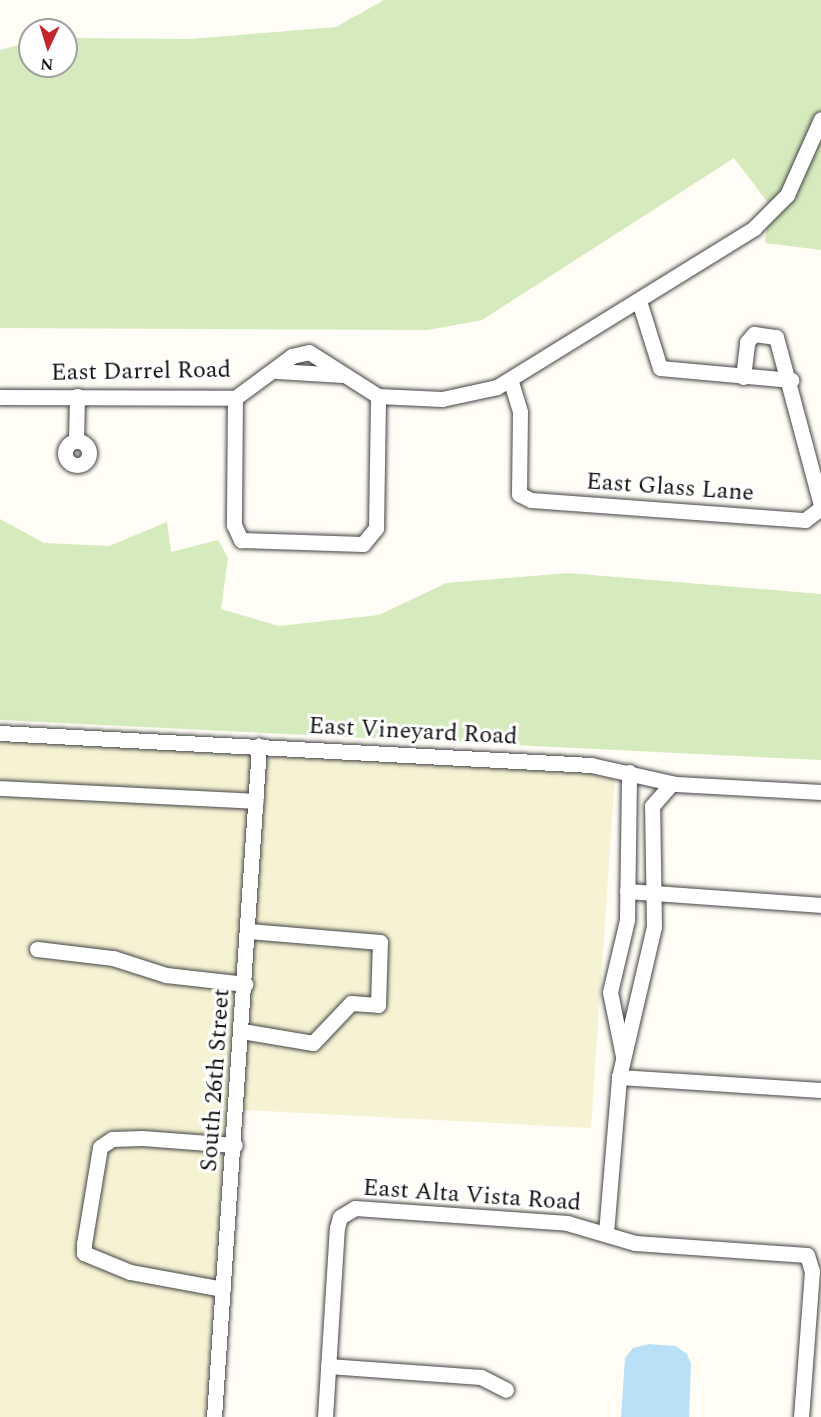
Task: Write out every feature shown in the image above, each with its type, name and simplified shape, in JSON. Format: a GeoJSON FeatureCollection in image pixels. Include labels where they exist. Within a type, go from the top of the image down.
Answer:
{"type":"FeatureCollection","features":[{"type":"Feature","properties":{"kind":"street","name":"East Darrel Road"},"geometry":{"type":"LineString","coordinates":[[0,397],[235,398],[277,371],[343,375],[378,396],[442,399],[511,382],[639,301],[772,212],[802,168],[821,119]]}},
{"type":"Feature","properties":{"kind":"street"},"geometry":{"type":"LineString","coordinates":[[639,301],[660,368],[791,380]]}},
{"type":"Feature","properties":{"kind":"street"},"geometry":{"type":"LineString","coordinates":[[743,376],[747,342],[767,333],[781,344],[820,509]]}},
{"type":"Feature","properties":{"kind":"street","name":"East Glass Lane"},"geometry":{"type":"LineString","coordinates":[[511,382],[520,412],[519,494],[531,500],[805,520],[820,509]]}},
{"type":"Feature","properties":{"kind":"street"},"geometry":{"type":"LineString","coordinates":[[76,441],[77,396]]}},
{"type":"Feature","properties":{"kind":"street"},"geometry":{"type":"LineString","coordinates":[[235,398],[234,525],[241,540],[363,544],[373,538],[378,396]]}},
{"type":"Feature","properties":{"kind":"street","name":"East Vineyard Road"},"geometry":{"type":"LineString","coordinates":[[0,733],[259,746],[628,772],[672,783],[821,792]]}},
{"type":"Feature","properties":{"kind":"street","name":"South 26th Street"},"geometry":{"type":"LineString","coordinates":[[214,1417],[235,1145],[259,746]]}},
{"type":"Feature","properties":{"kind":"street"},"geometry":{"type":"LineString","coordinates":[[623,1056],[610,992],[627,920],[625,850],[628,772]]}},
{"type":"Feature","properties":{"kind":"street"},"geometry":{"type":"LineString","coordinates":[[606,1233],[623,1056],[652,945],[652,806],[672,783]]}},
{"type":"Feature","properties":{"kind":"street"},"geometry":{"type":"LineString","coordinates":[[0,788],[256,801]]}},
{"type":"Feature","properties":{"kind":"street"},"geometry":{"type":"LineString","coordinates":[[625,850],[651,851]]}},
{"type":"Feature","properties":{"kind":"street"},"geometry":{"type":"LineString","coordinates":[[627,891],[821,905]]}},
{"type":"Feature","properties":{"kind":"street"},"geometry":{"type":"LineString","coordinates":[[242,1030],[313,1043],[351,1003],[378,1005],[380,942],[248,931]]}},
{"type":"Feature","properties":{"kind":"street"},"geometry":{"type":"LineString","coordinates":[[37,949],[113,958],[166,975],[245,984]]}},
{"type":"Feature","properties":{"kind":"street"},"geometry":{"type":"LineString","coordinates":[[620,1077],[821,1090]]}},
{"type":"Feature","properties":{"kind":"street"},"geometry":{"type":"LineString","coordinates":[[223,1289],[130,1272],[84,1253],[84,1244],[94,1156],[106,1143],[142,1138],[235,1145]]}},
{"type":"Feature","properties":{"kind":"street","name":"East Alta Vista Road"},"geometry":{"type":"LineString","coordinates":[[328,1366],[337,1228],[346,1211],[567,1223],[635,1243],[807,1255],[812,1271],[801,1417]]}},
{"type":"Feature","properties":{"kind":"street"},"geometry":{"type":"LineString","coordinates":[[325,1417],[328,1366],[481,1377],[506,1390]]}},
{"type":"Feature","properties":{"kind":"shaded area"},"geometry":{"type":"Polygon","coordinates":[[[0,737],[246,751],[251,757],[205,1417],[0,1417],[0,737]]]}},
{"type":"Feature","properties":{"kind":"shaded area"},"geometry":{"type":"Polygon","coordinates":[[[272,754],[610,770],[615,776],[591,1128],[243,1110],[266,762],[272,754]]]}},
{"type":"Feature","properties":{"kind":"green space"},"geometry":{"type":"Polygon","coordinates":[[[384,0],[821,0],[821,250],[765,243],[769,204],[734,158],[482,320],[428,330],[0,328],[0,50],[18,45],[18,78],[78,78],[78,38],[191,39],[336,27],[384,0]]]}},
{"type":"Feature","properties":{"kind":"green space"},"geometry":{"type":"Polygon","coordinates":[[[0,519],[44,543],[109,546],[167,522],[171,552],[218,540],[228,558],[221,609],[279,626],[379,615],[446,583],[568,573],[821,594],[821,760],[0,720],[0,519]]]}},
{"type":"Feature","properties":{"kind":"water"},"geometry":{"type":"Polygon","coordinates":[[[649,1344],[676,1346],[687,1354],[691,1364],[689,1417],[621,1417],[625,1358],[633,1348],[649,1344]]]}}]}
